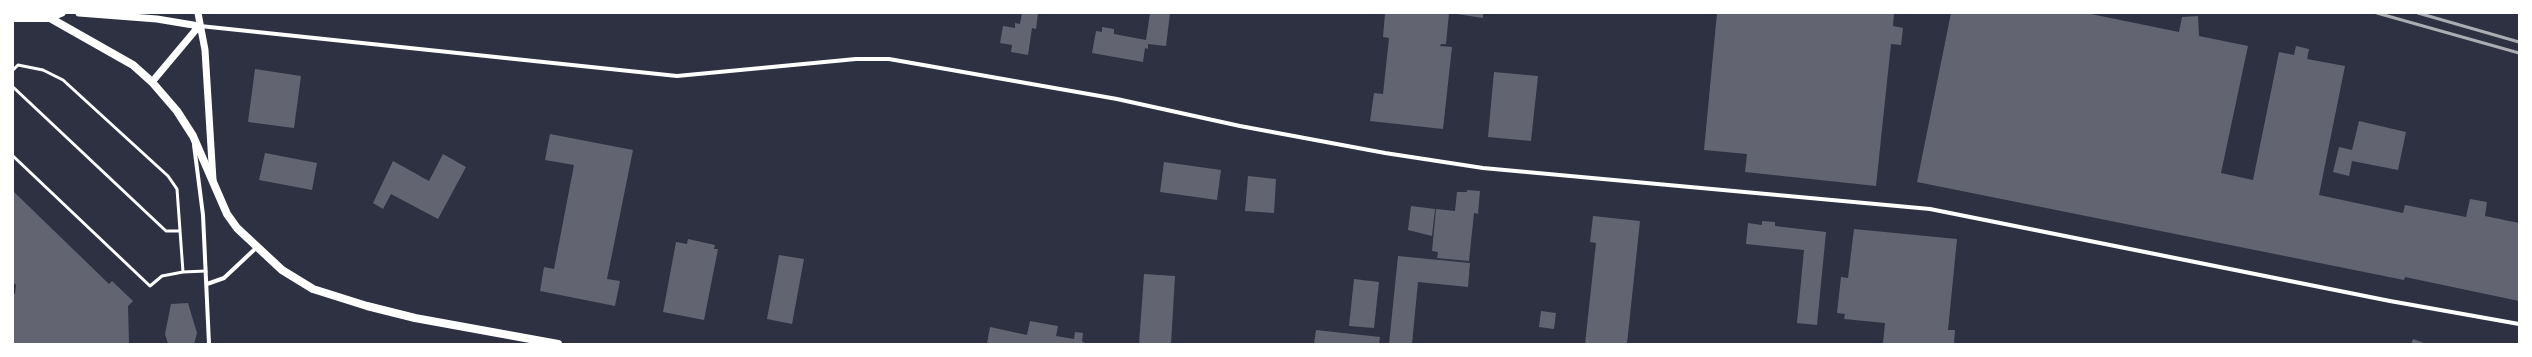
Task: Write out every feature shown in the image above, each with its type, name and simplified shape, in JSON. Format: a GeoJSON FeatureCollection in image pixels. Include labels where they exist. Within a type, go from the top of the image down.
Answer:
{"type":"FeatureCollection","features":[{"type":"Feature","properties":{"kind":"main road"},"geometry":{"type":"LineString","coordinates":[[13,18],[50,18],[133,65],[152,82],[177,111],[193,136],[227,214],[237,228],[256,248],[282,270],[313,289],[367,306],[415,318],[558,344]]}},
{"type":"Feature","properties":{"kind":"street"},"geometry":{"type":"LineString","coordinates":[[50,18],[62,13]]}},
{"type":"Feature","properties":{"kind":"street"},"geometry":{"type":"LineString","coordinates":[[79,13],[156,19],[199,26],[677,76],[856,59],[889,59],[1117,99],[1240,126],[1385,153],[1483,168],[1930,209],[2390,301],[2519,324]]}},
{"type":"Feature","properties":{"kind":"street"},"geometry":{"type":"LineString","coordinates":[[198,13],[199,26],[205,50],[213,182]]}},
{"type":"Feature","properties":{"kind":"street"},"geometry":{"type":"LineString","coordinates":[[152,82],[199,26]]}},
{"type":"Feature","properties":{"kind":"street"},"geometry":{"type":"LineString","coordinates":[[193,136],[203,215],[209,344]]}},
{"type":"Feature","properties":{"kind":"street"},"geometry":{"type":"LineString","coordinates":[[207,284],[224,278],[256,248]]}},
{"type":"Feature","properties":{"kind":"lane"},"geometry":{"type":"LineString","coordinates":[[13,70],[18,65],[43,70],[63,80],[168,176],[177,189],[183,272]]}},
{"type":"Feature","properties":{"kind":"lane"},"geometry":{"type":"LineString","coordinates":[[13,87],[166,231],[180,231]]}},
{"type":"Feature","properties":{"kind":"lane"},"geometry":{"type":"LineString","coordinates":[[13,156],[150,286],[162,276],[183,272],[206,271]]}},
{"type":"Feature","properties":{"kind":"building"},"geometry":{"type":"Polygon","coordinates":[[[1022,13],[1038,13],[1036,29],[1032,28],[1028,55],[1011,52],[1012,45],[1000,43],[1003,26],[1015,28],[1015,23],[1020,24],[1022,13]]]}},
{"type":"Feature","properties":{"kind":"building"},"geometry":{"type":"Polygon","coordinates":[[[1150,13],[1170,13],[1166,46],[1148,44],[1148,49],[1145,48],[1143,62],[1092,53],[1096,31],[1102,32],[1102,27],[1114,29],[1114,34],[1146,40],[1150,13]]]}},
{"type":"Feature","properties":{"kind":"building"},"geometry":{"type":"Polygon","coordinates":[[[1385,13],[1449,13],[1446,44],[1441,44],[1440,46],[1452,47],[1443,129],[1370,121],[1374,93],[1383,94],[1389,38],[1383,37],[1385,13]]]}},
{"type":"Feature","properties":{"kind":"building"},"geometry":{"type":"Polygon","coordinates":[[[1450,13],[1483,13],[1483,18],[1450,13]]]}},
{"type":"Feature","properties":{"kind":"building"},"geometry":{"type":"Polygon","coordinates":[[[1717,13],[1894,13],[1893,26],[1903,28],[1901,45],[1891,44],[1876,186],[1745,172],[1747,154],[1704,150],[1717,13]]]}},
{"type":"Feature","properties":{"kind":"building"},"geometry":{"type":"Polygon","coordinates":[[[1951,13],[2086,13],[2179,32],[2182,17],[2198,16],[2199,36],[2248,46],[2221,173],[2253,180],[2279,52],[2294,55],[2296,46],[2309,49],[2307,59],[2345,66],[2319,195],[2403,213],[2405,205],[2466,217],[2470,199],[2487,202],[2485,216],[2519,223],[2519,301],[2405,277],[2404,280],[1917,182],[1951,13]]]}},
{"type":"Feature","properties":{"kind":"building"},"geometry":{"type":"Polygon","coordinates":[[[255,69],[301,76],[294,128],[248,122],[255,69]]]}},
{"type":"Feature","properties":{"kind":"building"},"geometry":{"type":"Polygon","coordinates":[[[1494,72],[1538,76],[1531,141],[1488,137],[1494,72]]]}},
{"type":"Feature","properties":{"kind":"building"},"geometry":{"type":"Polygon","coordinates":[[[2359,121],[2406,132],[2398,170],[2352,161],[2349,176],[2333,172],[2339,147],[2352,150],[2359,121]]]}},
{"type":"Feature","properties":{"kind":"building"},"geometry":{"type":"Polygon","coordinates":[[[550,134],[633,150],[607,279],[620,281],[615,306],[540,291],[544,267],[554,269],[574,165],[545,160],[550,134]]]}},
{"type":"Feature","properties":{"kind":"building"},"geometry":{"type":"Polygon","coordinates":[[[265,153],[317,163],[312,190],[259,180],[265,153]]]}},
{"type":"Feature","properties":{"kind":"building"},"geometry":{"type":"Polygon","coordinates":[[[443,154],[466,167],[438,219],[391,194],[383,209],[373,203],[393,161],[429,181],[443,154]]]}},
{"type":"Feature","properties":{"kind":"building"},"geometry":{"type":"Polygon","coordinates":[[[1164,162],[1221,170],[1217,200],[1160,192],[1164,162]]]}},
{"type":"Feature","properties":{"kind":"building"},"geometry":{"type":"Polygon","coordinates":[[[1248,176],[1276,179],[1274,213],[1245,211],[1248,176]]]}},
{"type":"Feature","properties":{"kind":"building"},"geometry":{"type":"Polygon","coordinates":[[[1467,190],[1480,191],[1478,214],[1474,213],[1469,261],[1437,258],[1438,252],[1432,251],[1436,209],[1455,211],[1457,192],[1467,192],[1467,190]]]}},
{"type":"Feature","properties":{"kind":"building"},"geometry":{"type":"Polygon","coordinates":[[[13,191],[109,284],[112,281],[133,301],[128,306],[129,344],[13,344],[13,294],[15,294],[16,285],[13,282],[13,191]]]}},
{"type":"Feature","properties":{"kind":"building"},"geometry":{"type":"Polygon","coordinates":[[[1411,206],[1435,209],[1432,236],[1408,230],[1411,206]]]}},
{"type":"Feature","properties":{"kind":"building"},"geometry":{"type":"Polygon","coordinates":[[[1593,216],[1640,221],[1627,344],[1585,344],[1596,243],[1590,242],[1593,216]]]}},
{"type":"Feature","properties":{"kind":"building"},"geometry":{"type":"Polygon","coordinates":[[[1762,221],[1775,222],[1775,226],[1826,232],[1817,325],[1797,323],[1804,250],[1746,244],[1748,223],[1762,225],[1762,221]]]}},
{"type":"Feature","properties":{"kind":"building"},"geometry":{"type":"Polygon","coordinates":[[[1854,229],[1957,239],[1948,330],[1955,330],[1954,344],[1883,343],[1885,323],[1844,319],[1845,314],[1837,313],[1841,277],[1848,278],[1854,229]]]}},
{"type":"Feature","properties":{"kind":"building"},"geometry":{"type":"Polygon","coordinates":[[[688,239],[715,245],[714,249],[718,249],[704,320],[663,312],[676,242],[687,244],[688,239]]]}},
{"type":"Feature","properties":{"kind":"building"},"geometry":{"type":"Polygon","coordinates":[[[779,255],[804,259],[792,324],[767,319],[779,255]]]}},
{"type":"Feature","properties":{"kind":"building"},"geometry":{"type":"Polygon","coordinates":[[[1398,256],[1470,263],[1468,287],[1418,282],[1412,344],[1389,344],[1398,256]]]}},
{"type":"Feature","properties":{"kind":"building"},"geometry":{"type":"Polygon","coordinates":[[[1144,274],[1175,276],[1171,344],[1139,344],[1144,274]]]}},
{"type":"Feature","properties":{"kind":"building"},"geometry":{"type":"Polygon","coordinates":[[[1354,279],[1379,282],[1374,328],[1349,326],[1354,279]]]}},
{"type":"Feature","properties":{"kind":"building"},"geometry":{"type":"Polygon","coordinates":[[[188,303],[197,333],[194,344],[168,344],[165,334],[171,304],[188,303]]]}},
{"type":"Feature","properties":{"kind":"building"},"geometry":{"type":"Polygon","coordinates":[[[1541,311],[1556,313],[1554,329],[1539,327],[1541,311]]]}},
{"type":"Feature","properties":{"kind":"building"},"geometry":{"type":"Polygon","coordinates":[[[1030,321],[1058,326],[1056,336],[1074,339],[1075,332],[1083,333],[1082,341],[1086,344],[987,344],[990,327],[1027,335],[1030,321]]]}},
{"type":"Feature","properties":{"kind":"building"},"geometry":{"type":"Polygon","coordinates":[[[1316,330],[1380,337],[1379,344],[1314,344],[1316,330]]]}},
{"type":"Feature","properties":{"kind":"building"},"geometry":{"type":"Polygon","coordinates":[[[2413,339],[2427,344],[2411,344],[2413,339]]]}},
{"type":"Feature","properties":{"kind":"railway"},"geometry":{"type":"LineString","coordinates":[[2377,13],[2519,53]]}},
{"type":"Feature","properties":{"kind":"railway"},"geometry":{"type":"LineString","coordinates":[[2418,13],[2519,42]]}}]}
